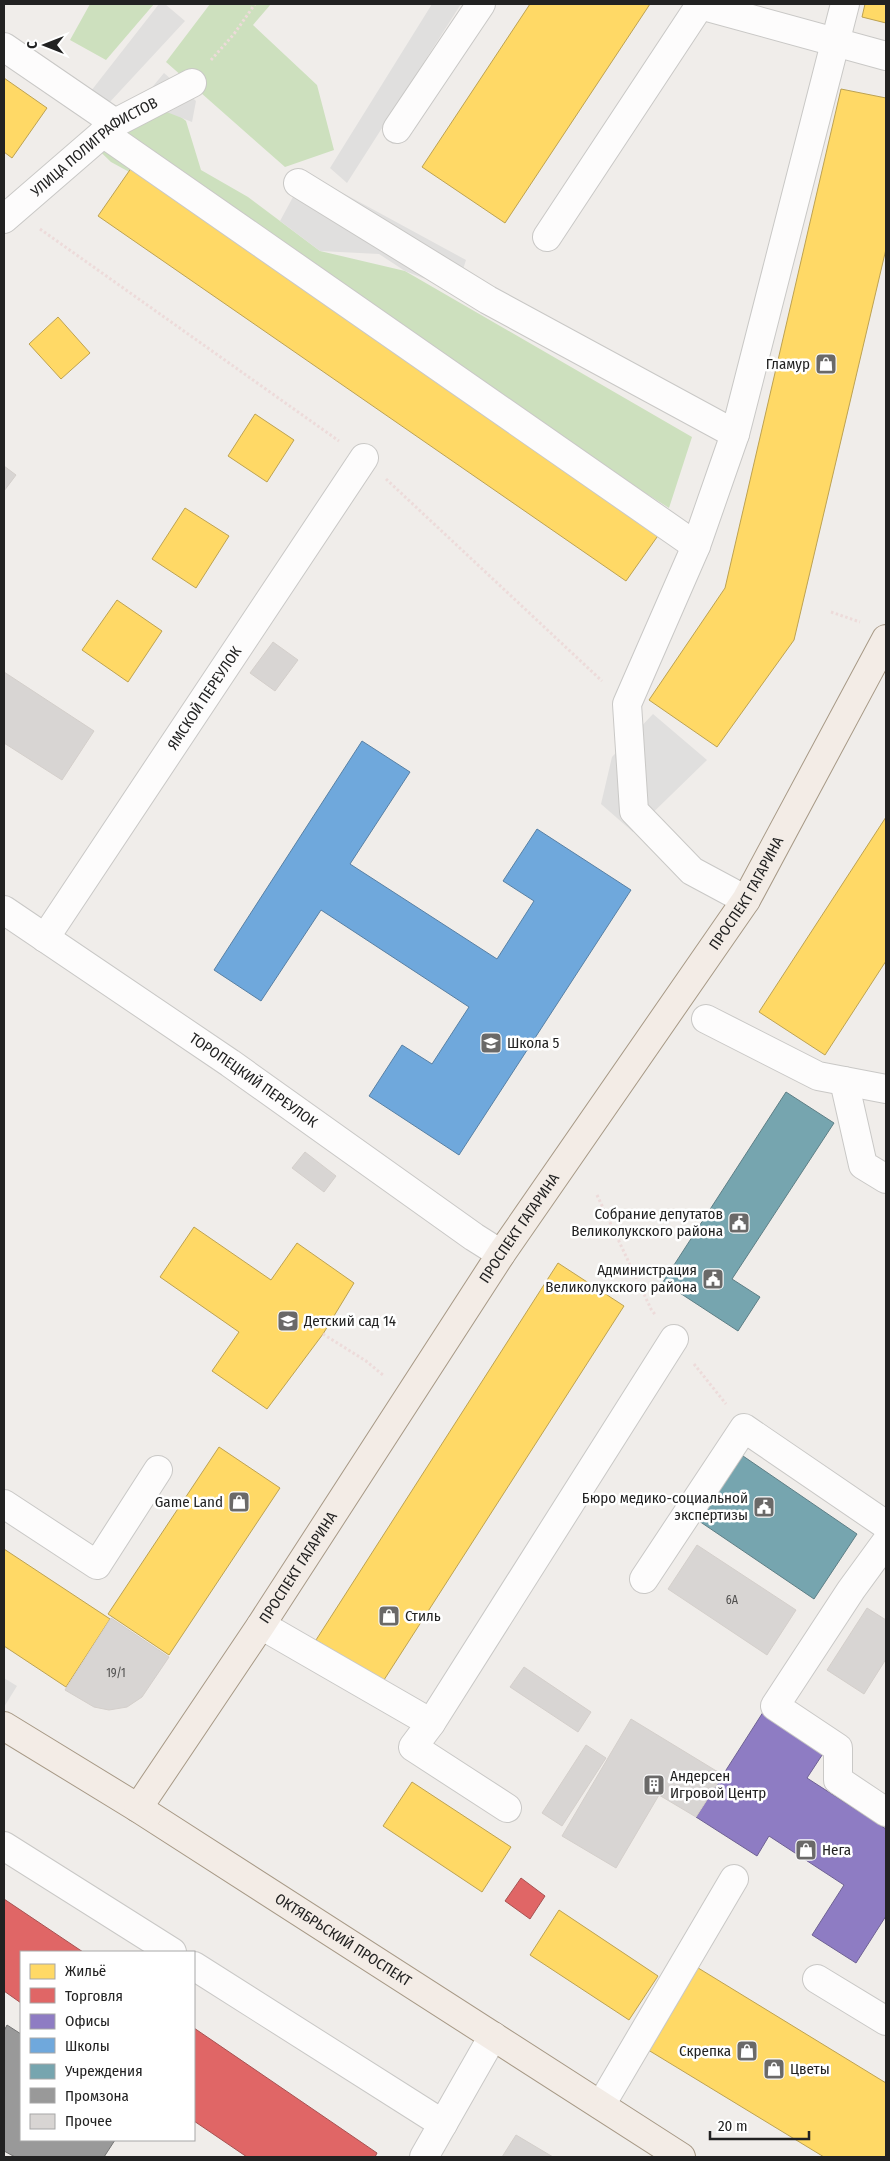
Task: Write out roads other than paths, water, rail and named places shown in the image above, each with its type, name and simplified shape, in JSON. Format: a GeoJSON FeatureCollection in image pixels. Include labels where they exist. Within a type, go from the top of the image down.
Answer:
{"type":"FeatureCollection","features":[{"type":"Feature","properties":{"kind":"main road","name":"ПРОСПЕКТ ГАГАРИНА"},"geometry":{"type":"LineString","coordinates":[[138,1808],[261,1625],[501,1254],[746,900],[886,640]]}},
{"type":"Feature","properties":{"kind":"main road","name":"ОКТЯБРЬСКИЙ ПРОСПЕКТ"},"geometry":{"type":"LineString","coordinates":[[4,1726],[138,1808],[681,2157]]}},
{"type":"Feature","properties":{"kind":"street"},"geometry":{"type":"LineString","coordinates":[[397,129],[481,4]]}},
{"type":"Feature","properties":{"kind":"street"},"geometry":{"type":"LineString","coordinates":[[547,237],[700,4],[834,44],[886,56]]}},
{"type":"Feature","properties":{"kind":"street"},"geometry":{"type":"LineString","coordinates":[[746,900],[692,871],[634,811],[627,704],[696,546],[735,434],[845,4]]}},
{"type":"Feature","properties":{"kind":"street"},"geometry":{"type":"LineString","coordinates":[[4,47],[109,128],[696,546]]}},
{"type":"Feature","properties":{"kind":"street","name":"УЛИЦА ПОЛИГРАФИСТОВ"},"geometry":{"type":"LineString","coordinates":[[9,215],[109,128],[192,83]]}},
{"type":"Feature","properties":{"kind":"street"},"geometry":{"type":"LineString","coordinates":[[298,183],[488,300],[735,434]]}},
{"type":"Feature","properties":{"kind":"street","name":"ЯМСКОЙ ПЕРЕУЛОК"},"geometry":{"type":"LineString","coordinates":[[45,938],[364,458]]}},
{"type":"Feature","properties":{"kind":"street","name":"ТОРОПЕЦКИЙ ПЕРЕУЛОК"},"geometry":{"type":"LineString","coordinates":[[6,916],[45,938],[224,1071],[501,1254]]}},
{"type":"Feature","properties":{"kind":"street"},"geometry":{"type":"LineString","coordinates":[[706,1019],[818,1076],[886,1089]]}},
{"type":"Feature","properties":{"kind":"street"},"geometry":{"type":"LineString","coordinates":[[844,1081],[863,1165],[886,1179]]}},
{"type":"Feature","properties":{"kind":"street"},"geometry":{"type":"LineString","coordinates":[[507,1808],[413,1747],[674,1339]]}},
{"type":"Feature","properties":{"kind":"street"},"geometry":{"type":"LineString","coordinates":[[644,1579],[744,1428],[886,1525]]}},
{"type":"Feature","properties":{"kind":"street"},"geometry":{"type":"LineString","coordinates":[[4,1504],[97,1565],[158,1470]]}},
{"type":"Feature","properties":{"kind":"street"},"geometry":{"type":"LineString","coordinates":[[886,1542],[850,1590],[775,1706],[838,1748],[838,1780],[886,1812]]}},
{"type":"Feature","properties":{"kind":"street"},"geometry":{"type":"LineString","coordinates":[[261,1625],[430,1722]]}},
{"type":"Feature","properties":{"kind":"street"},"geometry":{"type":"LineString","coordinates":[[4,1846],[170,1951]]}},
{"type":"Feature","properties":{"kind":"street"},"geometry":{"type":"LineString","coordinates":[[601,2105],[734,1879]]}},
{"type":"Feature","properties":{"kind":"street"},"geometry":{"type":"LineString","coordinates":[[195,1967],[443,2124]]}},
{"type":"Feature","properties":{"kind":"street"},"geometry":{"type":"LineString","coordinates":[[817,1979],[886,2021]]}},
{"type":"Feature","properties":{"kind":"street"},"geometry":{"type":"LineString","coordinates":[[424,2157],[493,2036]]}},
{"type":"Feature","properties":{"kind":"place","name":"Гламур"},"geometry":{"type":"Point","coordinates":[826,364]}},
{"type":"Feature","properties":{"kind":"place","name":"Школа 5"},"geometry":{"type":"Point","coordinates":[491,1043]}},
{"type":"Feature","properties":{"kind":"place","name":"Собрание депутатов Великолукского района"},"geometry":{"type":"Point","coordinates":[739,1223]}},
{"type":"Feature","properties":{"kind":"place","name":"Администрация Великолукского района"},"geometry":{"type":"Point","coordinates":[713,1279]}},
{"type":"Feature","properties":{"kind":"place","name":"Детский сад 14"},"geometry":{"type":"Point","coordinates":[288,1321]}},
{"type":"Feature","properties":{"kind":"place","name":"Game Land"},"geometry":{"type":"Point","coordinates":[239,1502]}},
{"type":"Feature","properties":{"kind":"place","name":"Бюро медико-социальной экспертизы"},"geometry":{"type":"Point","coordinates":[764,1507]}},
{"type":"Feature","properties":{"kind":"place","name":"Стиль"},"geometry":{"type":"Point","coordinates":[389,1616]}},
{"type":"Feature","properties":{"kind":"place","name":"Андерсен Игровой Центр"},"geometry":{"type":"Point","coordinates":[654,1785]}},
{"type":"Feature","properties":{"kind":"place","name":"Нега"},"geometry":{"type":"Point","coordinates":[806,1850]}},
{"type":"Feature","properties":{"kind":"place","name":"Скрепка"},"geometry":{"type":"Point","coordinates":[747,2051]}},
{"type":"Feature","properties":{"kind":"place","name":"Цветы"},"geometry":{"type":"Point","coordinates":[774,2069]}}]}
